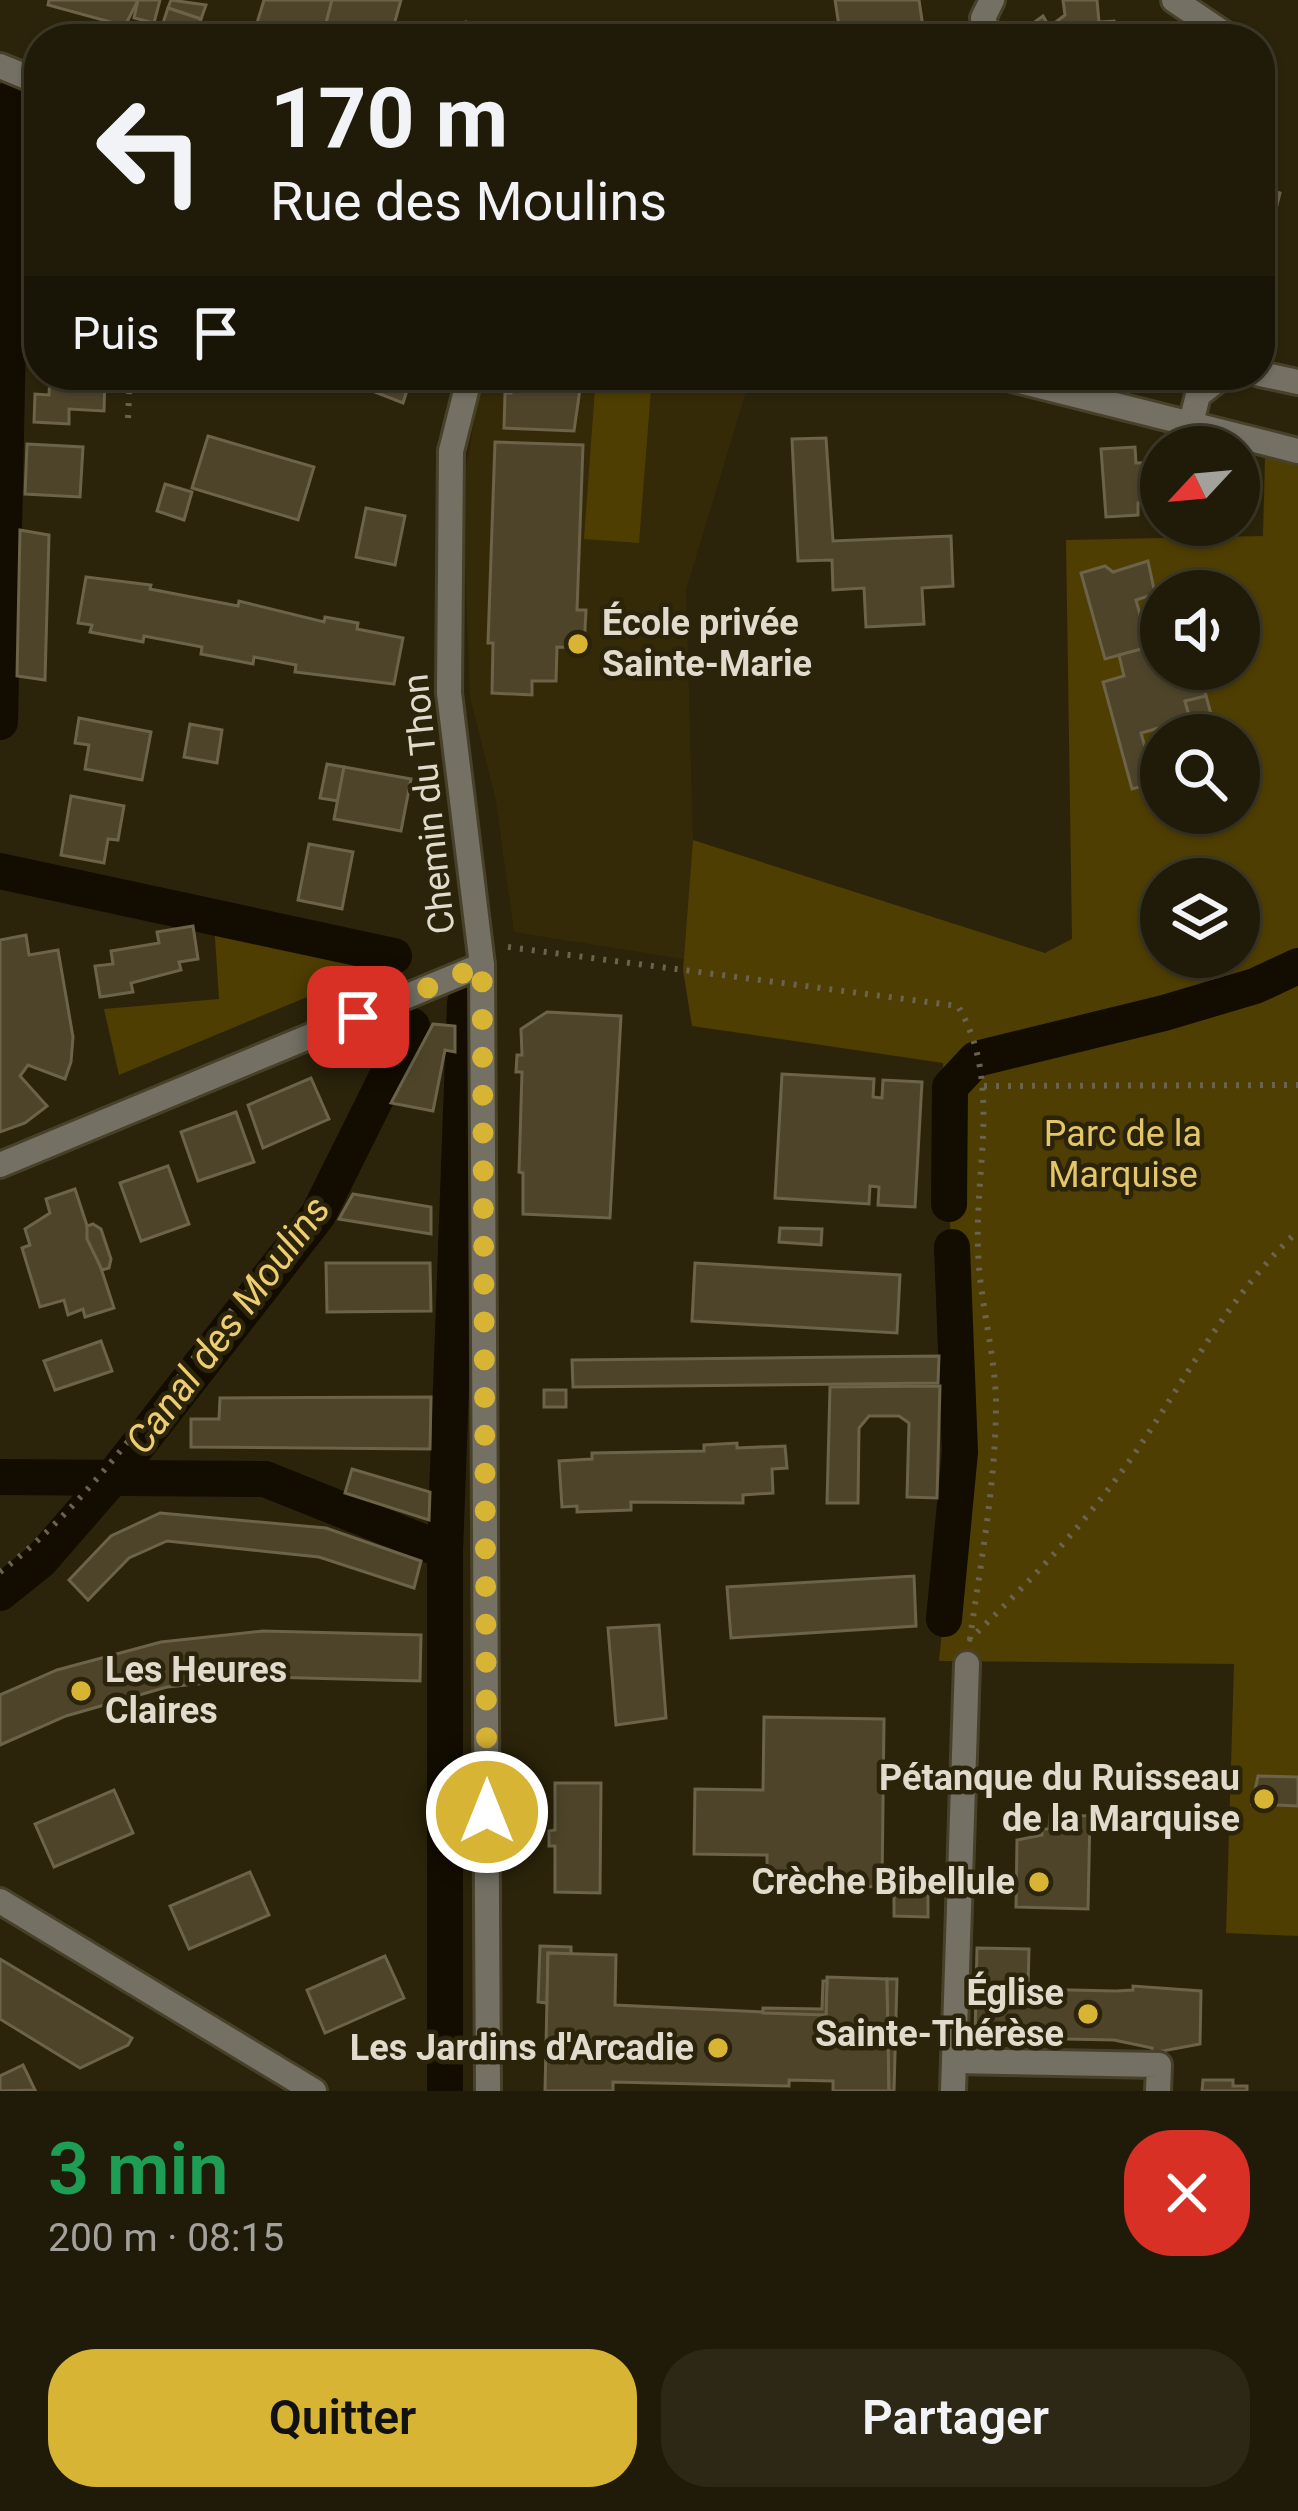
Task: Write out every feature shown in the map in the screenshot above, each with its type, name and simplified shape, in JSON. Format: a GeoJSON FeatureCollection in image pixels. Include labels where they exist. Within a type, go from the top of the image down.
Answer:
{"type":"FeatureCollection","features":[{"type":"Feature","properties":{"kind":"street"},"geometry":{"type":"LineString","coordinates":[[1174,0],[1210,24]]}},
{"type":"Feature","properties":{"kind":"street","name":"Chemin du Thon"},"geometry":{"type":"LineString","coordinates":[[466,390],[451,451],[449,693],[481,954],[488,2091]]}},
{"type":"Feature","properties":{"kind":"street"},"geometry":{"type":"LineString","coordinates":[[1060,390],[1298,451]]}},
{"type":"Feature","properties":{"kind":"street"},"geometry":{"type":"LineString","coordinates":[[1191,423],[1198,395],[1204,390]]}},
{"type":"Feature","properties":{"kind":"street"},"geometry":{"type":"LineString","coordinates":[[0,1165],[481,954]]}},
{"type":"Feature","properties":{"kind":"street"},"geometry":{"type":"LineString","coordinates":[[953,2091],[967,1664]]}},
{"type":"Feature","properties":{"kind":"street"},"geometry":{"type":"LineString","coordinates":[[0,1901],[314,2091]]}},
{"type":"Feature","properties":{"kind":"street"},"geometry":{"type":"LineString","coordinates":[[954,2061],[1159,2065],[1158,2091]]}},
{"type":"Feature","properties":{"kind":"path"},"geometry":{"type":"LineString","coordinates":[[128,418],[129,390]]}},
{"type":"Feature","properties":{"kind":"path"},"geometry":{"type":"LineString","coordinates":[[481,954],[958,1006],[982,1066],[978,1247],[995,1433],[970,1639],[1059,1554],[1134,1454],[1224,1314],[1298,1231]]}},
{"type":"Feature","properties":{"kind":"path"},"geometry":{"type":"LineString","coordinates":[[983,1086],[1298,1084]]}},
{"type":"Feature","properties":{"kind":"path"},"geometry":{"type":"LineString","coordinates":[[0,1572],[116,1453],[256,1281]]}},
{"type":"Feature","properties":{"kind":"shaded area","name":"École privée Sainte-Marie"},"geometry":{"type":"Polygon","coordinates":[[[479,390],[746,390],[686,590],[693,840],[684,959],[514,932],[496,801],[470,697],[462,492],[479,390]]]}},
{"type":"Feature","properties":{"kind":"green space"},"geometry":{"type":"Polygon","coordinates":[[[595,390],[651,390],[639,543],[584,539],[595,390]]]}},
{"type":"Feature","properties":{"kind":"green space","name":"Parc de la Marquise"},"geometry":{"type":"Polygon","coordinates":[[[1265,457],[1298,466],[1298,1936],[1226,1933],[1234,1664],[939,1661],[960,1452],[943,1063],[692,1026],[683,970],[693,840],[1045,953],[1072,939],[1066,540],[1140,538],[1140,546],[1260,546],[1265,457]]]}},
{"type":"Feature","properties":{"kind":"green space"},"geometry":{"type":"Polygon","coordinates":[[[214,923],[389,963],[119,1075],[104,1009],[219,999],[214,923]]]}},
{"type":"Feature","properties":{"kind":"building"},"geometry":{"type":"Polygon","coordinates":[[[49,0],[138,0],[126,24],[48,5],[49,0]]]}},
{"type":"Feature","properties":{"kind":"building"},"geometry":{"type":"Polygon","coordinates":[[[138,0],[160,0],[154,23],[134,18],[138,0]]]}},
{"type":"Feature","properties":{"kind":"building"},"geometry":{"type":"Polygon","coordinates":[[[171,0],[206,5],[201,19],[168,8],[171,0]]]}},
{"type":"Feature","properties":{"kind":"building"},"geometry":{"type":"Polygon","coordinates":[[[264,0],[332,0],[326,24],[257,23],[264,0]]]}},
{"type":"Feature","properties":{"kind":"building"},"geometry":{"type":"Polygon","coordinates":[[[332,0],[401,0],[394,24],[326,24],[332,0]]]}},
{"type":"Feature","properties":{"kind":"building"},"geometry":{"type":"Polygon","coordinates":[[[835,0],[919,0],[923,24],[839,24],[835,0]]]}},
{"type":"Feature","properties":{"kind":"building"},"geometry":{"type":"Polygon","coordinates":[[[1063,0],[1097,0],[1099,22],[1114,24],[1053,24],[1065,15],[1063,0]]]}},
{"type":"Feature","properties":{"kind":"building"},"geometry":{"type":"Polygon","coordinates":[[[168,8],[201,19],[200,24],[163,24],[168,8]]]}},
{"type":"Feature","properties":{"kind":"building"},"geometry":{"type":"Polygon","coordinates":[[[49,390],[105,390],[104,411],[69,409],[69,424],[34,422],[35,394],[49,395],[49,390]]]}},
{"type":"Feature","properties":{"kind":"building"},"geometry":{"type":"Polygon","coordinates":[[[370,390],[407,390],[403,403],[370,390]]]}},
{"type":"Feature","properties":{"kind":"building"},"geometry":{"type":"Polygon","coordinates":[[[580,390],[574,431],[504,428],[505,393],[580,390]]]}},
{"type":"Feature","properties":{"kind":"building"},"geometry":{"type":"Polygon","coordinates":[[[208,436],[314,467],[298,520],[192,488],[208,436]]]}},
{"type":"Feature","properties":{"kind":"building"},"geometry":{"type":"Polygon","coordinates":[[[826,438],[833,541],[951,536],[953,586],[922,588],[924,624],[866,627],[864,588],[833,590],[832,560],[798,561],[792,439],[826,438]]]}},
{"type":"Feature","properties":{"kind":"building"},"geometry":{"type":"Polygon","coordinates":[[[495,442],[583,445],[577,610],[586,610],[584,648],[557,647],[556,681],[532,681],[532,695],[492,693],[493,643],[488,643],[495,442]]]}},
{"type":"Feature","properties":{"kind":"building"},"geometry":{"type":"Polygon","coordinates":[[[27,444],[83,447],[80,497],[25,494],[27,444]]]}},
{"type":"Feature","properties":{"kind":"building"},"geometry":{"type":"Polygon","coordinates":[[[1135,447],[1136,463],[1140,463],[1138,515],[1106,517],[1101,449],[1135,447]]]}},
{"type":"Feature","properties":{"kind":"building"},"geometry":{"type":"Polygon","coordinates":[[[165,484],[192,492],[184,520],[157,511],[165,484]]]}},
{"type":"Feature","properties":{"kind":"building"},"geometry":{"type":"Polygon","coordinates":[[[366,508],[405,516],[395,565],[356,557],[366,508]]]}},
{"type":"Feature","properties":{"kind":"building"},"geometry":{"type":"Polygon","coordinates":[[[20,530],[49,535],[45,680],[17,676],[20,530]]]}},
{"type":"Feature","properties":{"kind":"building"},"geometry":{"type":"Polygon","coordinates":[[[1148,561],[1150,570],[1140,570],[1140,599],[1136,600],[1140,649],[1105,659],[1081,573],[1105,566],[1113,572],[1148,561]]]}},
{"type":"Feature","properties":{"kind":"building"},"geometry":{"type":"Polygon","coordinates":[[[86,577],[151,585],[150,589],[238,606],[239,601],[324,622],[325,617],[358,623],[357,629],[403,638],[394,684],[295,672],[296,665],[254,657],[253,664],[201,654],[202,647],[144,636],[143,642],[90,632],[92,625],[78,623],[86,577]]]}},
{"type":"Feature","properties":{"kind":"building"},"geometry":{"type":"Polygon","coordinates":[[[1140,649],[1140,690],[1204,690],[1206,696],[1185,701],[1189,714],[1140,714],[1140,787],[1132,789],[1103,682],[1124,676],[1119,655],[1140,649]]]}},
{"type":"Feature","properties":{"kind":"building"},"geometry":{"type":"Polygon","coordinates":[[[1206,696],[1211,714],[1189,714],[1185,701],[1206,696]]]}},
{"type":"Feature","properties":{"kind":"building"},"geometry":{"type":"Polygon","coordinates":[[[79,718],[151,732],[142,780],[85,769],[89,745],[75,743],[79,718]]]}},
{"type":"Feature","properties":{"kind":"building"},"geometry":{"type":"Polygon","coordinates":[[[190,724],[222,730],[217,763],[184,757],[190,724]]]}},
{"type":"Feature","properties":{"kind":"building"},"geometry":{"type":"Polygon","coordinates":[[[327,764],[344,767],[338,801],[320,798],[327,764]]]}},
{"type":"Feature","properties":{"kind":"building"},"geometry":{"type":"Polygon","coordinates":[[[344,767],[411,779],[401,831],[334,819],[344,767]]]}},
{"type":"Feature","properties":{"kind":"building"},"geometry":{"type":"Polygon","coordinates":[[[71,796],[124,806],[118,840],[108,839],[104,863],[61,855],[71,796]]]}},
{"type":"Feature","properties":{"kind":"building"},"geometry":{"type":"Polygon","coordinates":[[[309,844],[353,852],[342,909],[298,900],[309,844]]]}},
{"type":"Feature","properties":{"kind":"building"},"geometry":{"type":"Polygon","coordinates":[[[193,926],[198,959],[179,962],[181,970],[131,983],[133,992],[100,997],[95,966],[113,964],[111,951],[159,943],[157,932],[193,926]]]}},
{"type":"Feature","properties":{"kind":"building"},"geometry":{"type":"Polygon","coordinates":[[[26,935],[29,955],[58,950],[73,1037],[71,1062],[65,1079],[28,1065],[20,1076],[47,1106],[25,1123],[0,1132],[0,940],[26,935]]]}},
{"type":"Feature","properties":{"kind":"building"},"geometry":{"type":"Polygon","coordinates":[[[547,1012],[621,1016],[610,1218],[523,1214],[523,1173],[519,1172],[522,1072],[516,1072],[517,1055],[522,1055],[521,1029],[547,1012]]]}},
{"type":"Feature","properties":{"kind":"building"},"geometry":{"type":"Polygon","coordinates":[[[433,1024],[455,1026],[455,1052],[445,1050],[433,1111],[391,1103],[433,1024]]]}},
{"type":"Feature","properties":{"kind":"building"},"geometry":{"type":"Polygon","coordinates":[[[358,1041],[366,1059],[346,1066],[339,1049],[358,1041]]]}},
{"type":"Feature","properties":{"kind":"building"},"geometry":{"type":"Polygon","coordinates":[[[782,1074],[874,1079],[873,1097],[882,1098],[883,1080],[922,1082],[915,1207],[878,1205],[879,1187],[870,1186],[869,1204],[775,1198],[782,1074]]]}},
{"type":"Feature","properties":{"kind":"building"},"geometry":{"type":"Polygon","coordinates":[[[311,1078],[329,1119],[263,1148],[248,1105],[311,1078]]]}},
{"type":"Feature","properties":{"kind":"building"},"geometry":{"type":"Polygon","coordinates":[[[236,1112],[254,1162],[198,1181],[181,1132],[236,1112]]]}},
{"type":"Feature","properties":{"kind":"building"},"geometry":{"type":"Polygon","coordinates":[[[168,1166],[189,1224],[141,1241],[120,1183],[168,1166]]]}},
{"type":"Feature","properties":{"kind":"building"},"geometry":{"type":"Polygon","coordinates":[[[75,1189],[114,1308],[85,1317],[83,1309],[68,1315],[64,1300],[40,1307],[22,1248],[30,1245],[25,1229],[50,1213],[46,1199],[75,1189]]]}},
{"type":"Feature","properties":{"kind":"building"},"geometry":{"type":"Polygon","coordinates":[[[353,1194],[431,1207],[431,1234],[339,1219],[353,1194]]]}},
{"type":"Feature","properties":{"kind":"building"},"geometry":{"type":"Polygon","coordinates":[[[87,1226],[101,1229],[111,1259],[109,1268],[102,1270],[87,1239],[87,1226]]]}},
{"type":"Feature","properties":{"kind":"building"},"geometry":{"type":"Polygon","coordinates":[[[780,1228],[822,1229],[821,1245],[779,1242],[780,1228]]]}},
{"type":"Feature","properties":{"kind":"building"},"geometry":{"type":"Polygon","coordinates":[[[326,1263],[430,1263],[431,1311],[327,1312],[326,1263]]]}},
{"type":"Feature","properties":{"kind":"building"},"geometry":{"type":"Polygon","coordinates":[[[695,1263],[900,1275],[897,1333],[692,1321],[695,1263]]]}},
{"type":"Feature","properties":{"kind":"building"},"geometry":{"type":"Polygon","coordinates":[[[101,1341],[112,1371],[55,1390],[44,1361],[101,1341]]]}},
{"type":"Feature","properties":{"kind":"building"},"geometry":{"type":"Polygon","coordinates":[[[939,1356],[938,1383],[573,1387],[572,1360],[939,1356]]]}},
{"type":"Feature","properties":{"kind":"building"},"geometry":{"type":"Polygon","coordinates":[[[940,1386],[937,1498],[907,1497],[909,1423],[899,1416],[869,1416],[859,1428],[858,1503],[827,1503],[830,1387],[940,1386]]]}},
{"type":"Feature","properties":{"kind":"building"},"geometry":{"type":"Polygon","coordinates":[[[544,1390],[566,1390],[566,1407],[544,1407],[544,1390]]]}},
{"type":"Feature","properties":{"kind":"building"},"geometry":{"type":"Polygon","coordinates":[[[431,1397],[430,1449],[191,1447],[191,1419],[219,1419],[220,1398],[431,1397]]]}},
{"type":"Feature","properties":{"kind":"building"},"geometry":{"type":"Polygon","coordinates":[[[737,1443],[737,1448],[785,1446],[787,1468],[772,1469],[773,1493],[743,1495],[743,1503],[631,1502],[631,1510],[577,1512],[577,1506],[562,1507],[559,1461],[592,1459],[592,1453],[704,1451],[704,1445],[737,1443]]]}},
{"type":"Feature","properties":{"kind":"building"},"geometry":{"type":"Polygon","coordinates":[[[352,1469],[430,1492],[429,1520],[345,1493],[352,1469]]]}},
{"type":"Feature","properties":{"kind":"building"},"geometry":{"type":"Polygon","coordinates":[[[160,1513],[326,1528],[421,1561],[414,1588],[319,1557],[167,1541],[129,1558],[88,1600],[69,1580],[111,1536],[160,1513]]]}},
{"type":"Feature","properties":{"kind":"building"},"geometry":{"type":"Polygon","coordinates":[[[914,1576],[916,1626],[731,1638],[727,1587],[914,1576]]]}},
{"type":"Feature","properties":{"kind":"building"},"geometry":{"type":"Polygon","coordinates":[[[659,1625],[666,1718],[616,1725],[608,1628],[659,1625]]]}},
{"type":"Feature","properties":{"kind":"building","name":"Les Heures Claires"},"geometry":{"type":"Polygon","coordinates":[[[263,1631],[421,1635],[420,1681],[265,1677],[167,1687],[66,1716],[0,1745],[0,1695],[57,1670],[161,1642],[263,1631]]]}},
{"type":"Feature","properties":{"kind":"building"},"geometry":{"type":"Polygon","coordinates":[[[764,1717],[884,1719],[882,1887],[767,1884],[767,1855],[694,1854],[695,1789],[763,1790],[764,1717]]]}},
{"type":"Feature","properties":{"kind":"building"},"geometry":{"type":"Polygon","coordinates":[[[1258,1776],[1298,1777],[1298,1806],[1252,1804],[1258,1776]]]}},
{"type":"Feature","properties":{"kind":"building"},"geometry":{"type":"Polygon","coordinates":[[[555,1783],[601,1783],[600,1893],[555,1892],[555,1846],[549,1846],[549,1831],[555,1830],[555,1783]]]}},
{"type":"Feature","properties":{"kind":"building"},"geometry":{"type":"Polygon","coordinates":[[[114,1790],[133,1833],[54,1867],[35,1824],[114,1790]]]}},
{"type":"Feature","properties":{"kind":"building"},"geometry":{"type":"Polygon","coordinates":[[[1050,1815],[1090,1816],[1088,1909],[1016,1907],[1017,1840],[1042,1835],[1042,1829],[1049,1829],[1050,1815]]]}},
{"type":"Feature","properties":{"kind":"building"},"geometry":{"type":"Polygon","coordinates":[[[250,1872],[269,1915],[189,1949],[170,1906],[250,1872]]]}},
{"type":"Feature","properties":{"kind":"building"},"geometry":{"type":"Polygon","coordinates":[[[894,1887],[928,1888],[928,1917],[894,1916],[894,1887]]]}},
{"type":"Feature","properties":{"kind":"building"},"geometry":{"type":"Polygon","coordinates":[[[540,1946],[571,1947],[571,1954],[548,1953],[547,2003],[538,2002],[540,1946]]]}},
{"type":"Feature","properties":{"kind":"building","name":"Église Sainte-Thérèse"},"geometry":{"type":"Polygon","coordinates":[[[977,1948],[1029,1949],[1028,1989],[1116,1991],[1133,1990],[1133,1986],[1201,1991],[1200,2044],[1152,2053],[1152,2048],[1114,2040],[975,2037],[977,1948]]]}},
{"type":"Feature","properties":{"kind":"building","name":"Les Jardins d'Arcadie"},"geometry":{"type":"Polygon","coordinates":[[[548,1953],[616,1955],[615,2005],[826,2015],[827,1977],[887,1979],[889,2091],[833,2091],[833,2081],[789,2080],[789,2086],[613,2082],[613,2091],[545,2091],[548,1953]]]}},
{"type":"Feature","properties":{"kind":"building"},"geometry":{"type":"Polygon","coordinates":[[[385,1956],[404,1998],[325,2033],[307,1990],[385,1956]]]}},
{"type":"Feature","properties":{"kind":"building"},"geometry":{"type":"Polygon","coordinates":[[[0,1959],[132,2038],[128,2045],[80,2068],[0,2019],[0,1959]]]}},
{"type":"Feature","properties":{"kind":"building"},"geometry":{"type":"Polygon","coordinates":[[[887,1979],[897,1979],[894,2091],[889,2091],[887,1979]]]}},
{"type":"Feature","properties":{"kind":"building"},"geometry":{"type":"Polygon","coordinates":[[[823,1981],[827,1981],[826,2015],[763,2013],[763,2008],[822,2009],[823,1981]]]}},
{"type":"Feature","properties":{"kind":"building"},"geometry":{"type":"Polygon","coordinates":[[[23,2065],[35,2090],[0,2091],[0,2076],[23,2065]]]}},
{"type":"Feature","properties":{"kind":"building"},"geometry":{"type":"Polygon","coordinates":[[[1203,2080],[1233,2080],[1233,2086],[1247,2086],[1247,2091],[1202,2091],[1203,2080]]]}},
{"type":"Feature","properties":{"kind":"waterway"},"geometry":{"type":"LineString","coordinates":[[0,722],[13,97],[24,103]]}},
{"type":"Feature","properties":{"kind":"waterway"},"geometry":{"type":"LineString","coordinates":[[0,871],[394,956]]}},
{"type":"Feature","properties":{"kind":"waterway"},"geometry":{"type":"LineString","coordinates":[[949,1204],[950,1087],[976,1059],[1164,1013],[1255,986],[1298,966]]}},
{"type":"Feature","properties":{"kind":"waterway"},"geometry":{"type":"LineString","coordinates":[[445,2091],[445,1551],[465,1003]]}},
{"type":"Feature","properties":{"kind":"waterway","name":"Canal des Moulins"},"geometry":{"type":"LineString","coordinates":[[0,1593],[40,1561],[113,1477],[318,1215],[412,1026]]}},
{"type":"Feature","properties":{"kind":"waterway"},"geometry":{"type":"LineString","coordinates":[[944,1619],[960,1452],[952,1247]]}},
{"type":"Feature","properties":{"kind":"waterway"},"geometry":{"type":"LineString","coordinates":[[0,1477],[265,1479],[445,1551]]}},
{"type":"Feature","properties":{"kind":"place","name":"École privée Sainte-Marie"},"geometry":{"type":"Point","coordinates":[578,644]}},
{"type":"Feature","properties":{"kind":"place","name":"Les Heures Claires"},"geometry":{"type":"Point","coordinates":[81,1691]}},
{"type":"Feature","properties":{"kind":"place","name":"Pétanque du Ruisseau de la Marquise"},"geometry":{"type":"Point","coordinates":[1264,1799]}},
{"type":"Feature","properties":{"kind":"place","name":"Crèche Bibellule"},"geometry":{"type":"Point","coordinates":[1039,1882]}},
{"type":"Feature","properties":{"kind":"place","name":"Église Sainte-Thérèse"},"geometry":{"type":"Point","coordinates":[1088,2014]}},
{"type":"Feature","properties":{"kind":"place","name":"Les Jardins d'Arcadie"},"geometry":{"type":"Point","coordinates":[718,2048]}},
{"type":"Feature","properties":{"kind":"route"},"geometry":{"type":"LineString","coordinates":[[358,1017],[482,965],[487,1812]]}}]}
